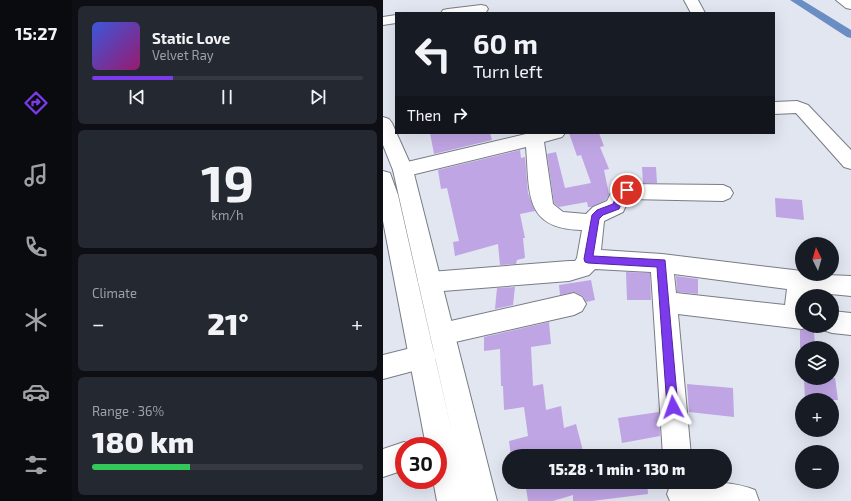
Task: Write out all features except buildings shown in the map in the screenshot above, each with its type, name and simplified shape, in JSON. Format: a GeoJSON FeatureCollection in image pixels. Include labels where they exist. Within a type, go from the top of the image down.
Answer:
{"type":"FeatureCollection","features":[{"type":"Feature","properties":{"kind":"main road"},"geometry":{"type":"LineString","coordinates":[[691,0],[697,12]]}},
{"type":"Feature","properties":{"kind":"main road"},"geometry":{"type":"LineString","coordinates":[[843,0],[848,0]]}},
{"type":"Feature","properties":{"kind":"main road"},"geometry":{"type":"LineString","coordinates":[[843,0],[851,5]]}},
{"type":"Feature","properties":{"kind":"main road"},"geometry":{"type":"LineString","coordinates":[[456,12],[481,9]]}},
{"type":"Feature","properties":{"kind":"main road"},"geometry":{"type":"LineString","coordinates":[[383,21],[395,19]]}},
{"type":"Feature","properties":{"kind":"main road"},"geometry":{"type":"LineString","coordinates":[[775,108],[797,107],[802,109],[851,162]]}},
{"type":"Feature","properties":{"kind":"main road"},"geometry":{"type":"LineString","coordinates":[[383,123],[389,184],[437,437]]}},
{"type":"Feature","properties":{"kind":"main road"},"geometry":{"type":"LineString","coordinates":[[389,184],[534,138],[552,134]]}},
{"type":"Feature","properties":{"kind":"main road"},"geometry":{"type":"LineString","coordinates":[[534,138],[541,202],[545,210],[555,218],[565,221],[594,222]]}},
{"type":"Feature","properties":{"kind":"main road"},"geometry":{"type":"LineString","coordinates":[[389,184],[430,282],[482,501]]}},
{"type":"Feature","properties":{"kind":"main road"},"geometry":{"type":"LineString","coordinates":[[430,282],[569,271],[585,266],[588,259],[594,222],[597,215],[616,206],[622,192],[627,190],[723,193]]}},
{"type":"Feature","properties":{"kind":"main road"},"geometry":{"type":"LineString","coordinates":[[588,259],[662,263],[795,280]]}},
{"type":"Feature","properties":{"kind":"main road"},"geometry":{"type":"LineString","coordinates":[[662,263],[676,449]]}},
{"type":"Feature","properties":{"kind":"main road"},"geometry":{"type":"LineString","coordinates":[[800,289],[800,281],[851,286]]}},
{"type":"Feature","properties":{"kind":"main road"},"geometry":{"type":"LineString","coordinates":[[665,302],[795,317]]}},
{"type":"Feature","properties":{"kind":"main road"},"geometry":{"type":"LineString","coordinates":[[442,334],[574,304]]}},
{"type":"Feature","properties":{"kind":"main road"},"geometry":{"type":"LineString","coordinates":[[839,323],[851,324]]}},
{"type":"Feature","properties":{"kind":"main road"},"geometry":{"type":"LineString","coordinates":[[383,366],[423,357]]}},
{"type":"Feature","properties":{"kind":"main road"},"geometry":{"type":"LineString","coordinates":[[383,463],[395,459]]}},
{"type":"Feature","properties":{"kind":"main road"},"geometry":{"type":"LineString","coordinates":[[447,480],[452,501]]}},
{"type":"Feature","properties":{"kind":"main road"},"geometry":{"type":"LineString","coordinates":[[681,492],[744,501]]}},
{"type":"Feature","properties":{"kind":"waterway"},"geometry":{"type":"LineString","coordinates":[[795,0],[851,35]]}},
{"type":"Feature","properties":{"kind":"route"},"geometry":{"type":"LineString","coordinates":[[627,190],[620,194],[614,208],[600,213],[595,217],[588,259],[662,263],[673,407]]}}]}
